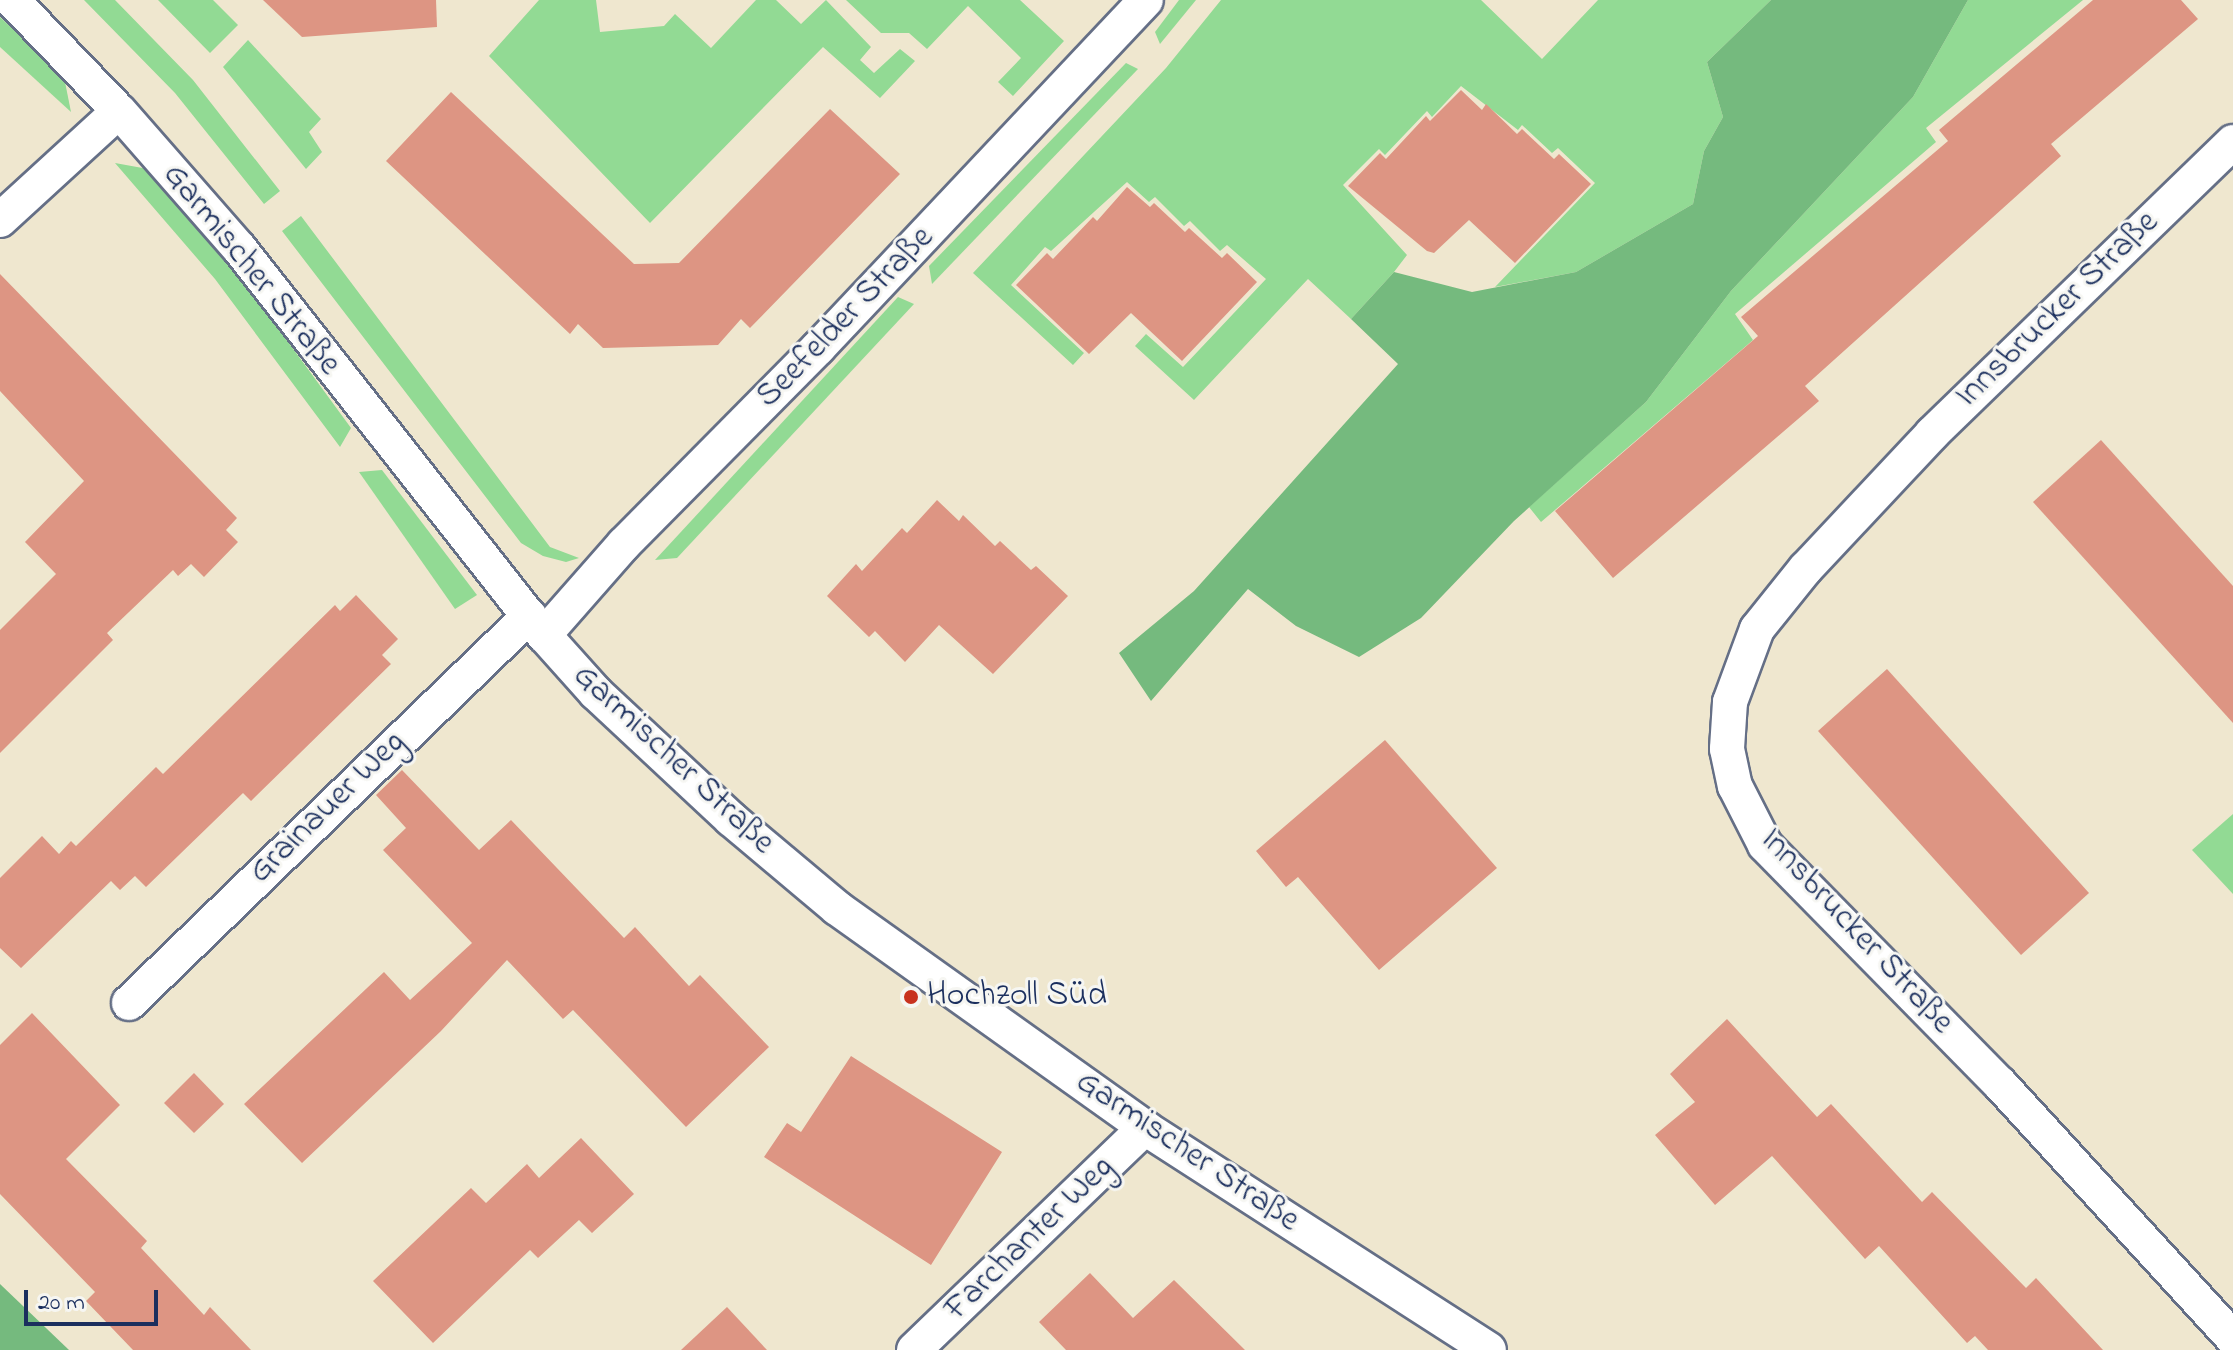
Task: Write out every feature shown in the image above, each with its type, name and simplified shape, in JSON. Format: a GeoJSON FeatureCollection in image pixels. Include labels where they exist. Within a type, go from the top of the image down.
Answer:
{"type":"FeatureCollection","features":[{"type":"Feature","properties":{"kind":"street","name":"Garmischer Straße"},"geometry":{"type":"LineString","coordinates":[[12,0],[119,111],[239,248],[536,625],[596,693],[720,809],[837,908],[1145,1128],[1489,1350]]}},
{"type":"Feature","properties":{"kind":"street","name":"Seefelder Straße"},"geometry":{"type":"LineString","coordinates":[[536,625],[624,544],[764,405],[1146,0]]}},
{"type":"Feature","properties":{"kind":"street"},"geometry":{"type":"LineString","coordinates":[[0,220],[119,111]]}},
{"type":"Feature","properties":{"kind":"street","name":"Innsbrucker Straße"},"geometry":{"type":"LineString","coordinates":[[2233,142],[1932,434],[1806,568],[1757,629],[1730,702],[1727,749],[1735,786],[1765,845],[2000,1084],[2233,1338]]}},
{"type":"Feature","properties":{"kind":"street","name":"Grainauer Weg"},"geometry":{"type":"LineString","coordinates":[[129,1003],[536,625]]}},
{"type":"Feature","properties":{"kind":"street","name":"Farchanter Weg"},"geometry":{"type":"LineString","coordinates":[[914,1350],[1145,1128]]}},
{"type":"Feature","properties":{"kind":"green space"},"geometry":{"type":"Polygon","coordinates":[[[84,0],[115,0],[193,80],[280,191],[264,204],[175,93],[84,0]]]}},
{"type":"Feature","properties":{"kind":"green space"},"geometry":{"type":"Polygon","coordinates":[[[158,0],[213,0],[238,25],[210,53],[158,0]]]}},
{"type":"Feature","properties":{"kind":"green space"},"geometry":{"type":"Polygon","coordinates":[[[539,0],[596,0],[600,32],[664,26],[675,14],[711,48],[756,0],[776,0],[801,24],[826,0],[871,47],[860,60],[874,73],[900,49],[915,61],[880,98],[823,47],[650,223],[489,56],[539,0]]]}},
{"type":"Feature","properties":{"kind":"green space"},"geometry":{"type":"Polygon","coordinates":[[[846,0],[1020,0],[1064,41],[1013,96],[998,82],[1021,58],[968,6],[927,49],[909,33],[881,33],[846,0]]]}},
{"type":"Feature","properties":{"kind":"green space"},"geometry":{"type":"Polygon","coordinates":[[[1179,0],[1196,0],[1160,44],[1155,32],[1179,0]]]}},
{"type":"Feature","properties":{"kind":"green space"},"geometry":{"type":"Polygon","coordinates":[[[1221,0],[1481,0],[1542,59],[1598,0],[1771,0],[1707,62],[1723,117],[1704,151],[1693,204],[1576,272],[1495,287],[1595,183],[1558,148],[1552,153],[1522,125],[1518,130],[1461,86],[1432,117],[1427,111],[1385,155],[1379,149],[1343,185],[1407,255],[1394,272],[1351,319],[1308,279],[1194,400],[1135,346],[1146,334],[1183,367],[1266,279],[1227,245],[1220,251],[1190,221],[1184,226],[1155,197],[1149,202],[1127,182],[1051,251],[1045,247],[1011,285],[1084,353],[1073,365],[973,273],[1166,68],[1221,0]]]}},
{"type":"Feature","properties":{"kind":"green space"},"geometry":{"type":"Polygon","coordinates":[[[1771,0],[1968,0],[1913,97],[1731,291],[1646,402],[1514,521],[1421,618],[1359,657],[1296,626],[1248,589],[1151,701],[1119,653],[1194,591],[1398,364],[1351,319],[1394,272],[1472,292],[1576,272],[1693,204],[1704,151],[1723,117],[1707,62],[1771,0]]]}},
{"type":"Feature","properties":{"kind":"green space"},"geometry":{"type":"Polygon","coordinates":[[[1968,0],[2083,0],[1926,128],[1936,142],[1735,314],[1753,340],[1541,522],[1529,507],[1646,402],[1731,291],[1913,97],[1968,0]]]}},
{"type":"Feature","properties":{"kind":"green space"},"geometry":{"type":"Polygon","coordinates":[[[0,17],[64,77],[71,112],[0,47],[0,17]]]}},
{"type":"Feature","properties":{"kind":"green space"},"geometry":{"type":"Polygon","coordinates":[[[248,40],[321,119],[309,132],[322,152],[306,169],[223,67],[248,40]]]}},
{"type":"Feature","properties":{"kind":"green space"},"geometry":{"type":"Polygon","coordinates":[[[1126,63],[1138,69],[932,284],[929,266],[1126,63]]]}},
{"type":"Feature","properties":{"kind":"green space"},"geometry":{"type":"Polygon","coordinates":[[[115,163],[148,169],[232,265],[351,428],[340,447],[215,279],[115,163]]]}},
{"type":"Feature","properties":{"kind":"green space"},"geometry":{"type":"Polygon","coordinates":[[[301,216],[550,547],[579,558],[566,562],[543,556],[521,543],[282,231],[301,216]]]}},
{"type":"Feature","properties":{"kind":"green space"},"geometry":{"type":"Polygon","coordinates":[[[898,297],[914,304],[677,558],[655,560],[898,297]]]}},
{"type":"Feature","properties":{"kind":"green space"},"geometry":{"type":"Polygon","coordinates":[[[382,470],[477,595],[455,609],[359,472],[382,470]]]}},
{"type":"Feature","properties":{"kind":"green space"},"geometry":{"type":"Polygon","coordinates":[[[2233,814],[2233,894],[2192,850],[2233,814]]]}},
{"type":"Feature","properties":{"kind":"green space"},"geometry":{"type":"Polygon","coordinates":[[[0,1284],[69,1350],[0,1350],[0,1284]]]}},
{"type":"Feature","properties":{"kind":"building"},"geometry":{"type":"Polygon","coordinates":[[[263,0],[436,0],[437,27],[302,37],[263,0]]]}},
{"type":"Feature","properties":{"kind":"building"},"geometry":{"type":"Polygon","coordinates":[[[2093,0],[2181,0],[2198,19],[2051,144],[2061,156],[1805,386],[1819,401],[1613,578],[1555,511],[1758,336],[1741,317],[1948,141],[1939,130],[2093,0]]]}},
{"type":"Feature","properties":{"kind":"building"},"geometry":{"type":"Polygon","coordinates":[[[1461,90],[1482,110],[1486,104],[1517,134],[1522,129],[1554,159],[1559,154],[1591,184],[1515,263],[1469,220],[1434,253],[1427,251],[1348,186],[1380,153],[1386,159],[1426,116],[1430,121],[1461,90]]]}},
{"type":"Feature","properties":{"kind":"building"},"geometry":{"type":"Polygon","coordinates":[[[451,92],[634,264],[679,263],[830,109],[900,174],[750,328],[741,319],[718,345],[603,348],[578,324],[570,334],[386,161],[451,92]]]}},
{"type":"Feature","properties":{"kind":"building"},"geometry":{"type":"Polygon","coordinates":[[[1127,187],[1150,207],[1154,203],[1185,232],[1189,228],[1222,258],[1227,253],[1257,282],[1182,361],[1131,313],[1089,354],[1016,285],[1047,253],[1053,259],[1093,217],[1097,221],[1127,187]]]}},
{"type":"Feature","properties":{"kind":"building"},"geometry":{"type":"Polygon","coordinates":[[[0,274],[237,518],[226,530],[238,542],[204,577],[191,564],[178,576],[173,570],[107,633],[113,640],[0,753],[0,630],[56,574],[25,542],[84,481],[0,391],[0,274]]]}},
{"type":"Feature","properties":{"kind":"building"},"geometry":{"type":"Polygon","coordinates":[[[2101,440],[2233,586],[2233,723],[2033,502],[2101,440]]]}},
{"type":"Feature","properties":{"kind":"building"},"geometry":{"type":"Polygon","coordinates":[[[937,500],[959,521],[963,515],[995,546],[1000,541],[1031,570],[1036,566],[1068,596],[993,674],[939,625],[905,662],[875,631],[869,637],[827,596],[856,564],[862,571],[902,528],[907,533],[937,500]]]}},
{"type":"Feature","properties":{"kind":"building"},"geometry":{"type":"Polygon","coordinates":[[[356,595],[398,639],[382,655],[391,664],[251,801],[243,793],[146,887],[135,876],[120,890],[111,881],[21,968],[0,948],[0,878],[42,836],[59,854],[71,841],[76,846],[156,767],[163,774],[335,605],[340,611],[356,595]]]}},
{"type":"Feature","properties":{"kind":"building"},"geometry":{"type":"Polygon","coordinates":[[[1887,669],[2089,893],[2021,955],[1818,731],[1887,669]]]}},
{"type":"Feature","properties":{"kind":"building"},"geometry":{"type":"Polygon","coordinates":[[[1385,740],[1497,868],[1379,970],[1298,877],[1286,887],[1256,851],[1385,740]]]}},
{"type":"Feature","properties":{"kind":"building"},"geometry":{"type":"Polygon","coordinates":[[[402,770],[479,850],[511,820],[624,938],[635,927],[689,986],[700,975],[769,1047],[686,1127],[573,1010],[563,1019],[507,960],[441,1031],[302,1163],[244,1104],[384,972],[410,1000],[472,943],[383,850],[406,828],[376,795],[402,770]]]}},
{"type":"Feature","properties":{"kind":"building"},"geometry":{"type":"Polygon","coordinates":[[[32,1013],[120,1105],[66,1159],[147,1241],[141,1248],[204,1315],[210,1307],[251,1350],[133,1350],[86,1301],[95,1292],[0,1194],[0,1045],[32,1013]]]}},
{"type":"Feature","properties":{"kind":"building"},"geometry":{"type":"Polygon","coordinates":[[[1727,1019],[1817,1117],[1831,1104],[1922,1202],[1932,1192],[2026,1288],[2036,1278],[2103,1350],[1988,1350],[1975,1336],[1967,1343],[1879,1246],[1865,1259],[1772,1156],[1715,1205],[1655,1135],[1695,1102],[1670,1074],[1727,1019]]]}},
{"type":"Feature","properties":{"kind":"building"},"geometry":{"type":"Polygon","coordinates":[[[851,1056],[1002,1152],[931,1265],[764,1157],[787,1123],[801,1132],[851,1056]]]}},
{"type":"Feature","properties":{"kind":"building"},"geometry":{"type":"Polygon","coordinates":[[[194,1073],[224,1104],[194,1133],[164,1103],[194,1073]]]}},
{"type":"Feature","properties":{"kind":"building"},"geometry":{"type":"Polygon","coordinates":[[[581,1138],[634,1194],[592,1233],[579,1220],[538,1258],[530,1250],[433,1343],[373,1281],[471,1188],[486,1203],[527,1164],[539,1178],[581,1138]]]}},
{"type":"Feature","properties":{"kind":"building"},"geometry":{"type":"Polygon","coordinates":[[[1090,1273],[1133,1318],[1174,1280],[1245,1350],[1066,1350],[1039,1322],[1090,1273]]]}},
{"type":"Feature","properties":{"kind":"building"},"geometry":{"type":"Polygon","coordinates":[[[727,1307],[767,1350],[681,1350],[727,1307]]]}},
{"type":"Feature","properties":{"kind":"place","name":"Hochzoll Süd"},"geometry":{"type":"Point","coordinates":[911,997]}}]}
